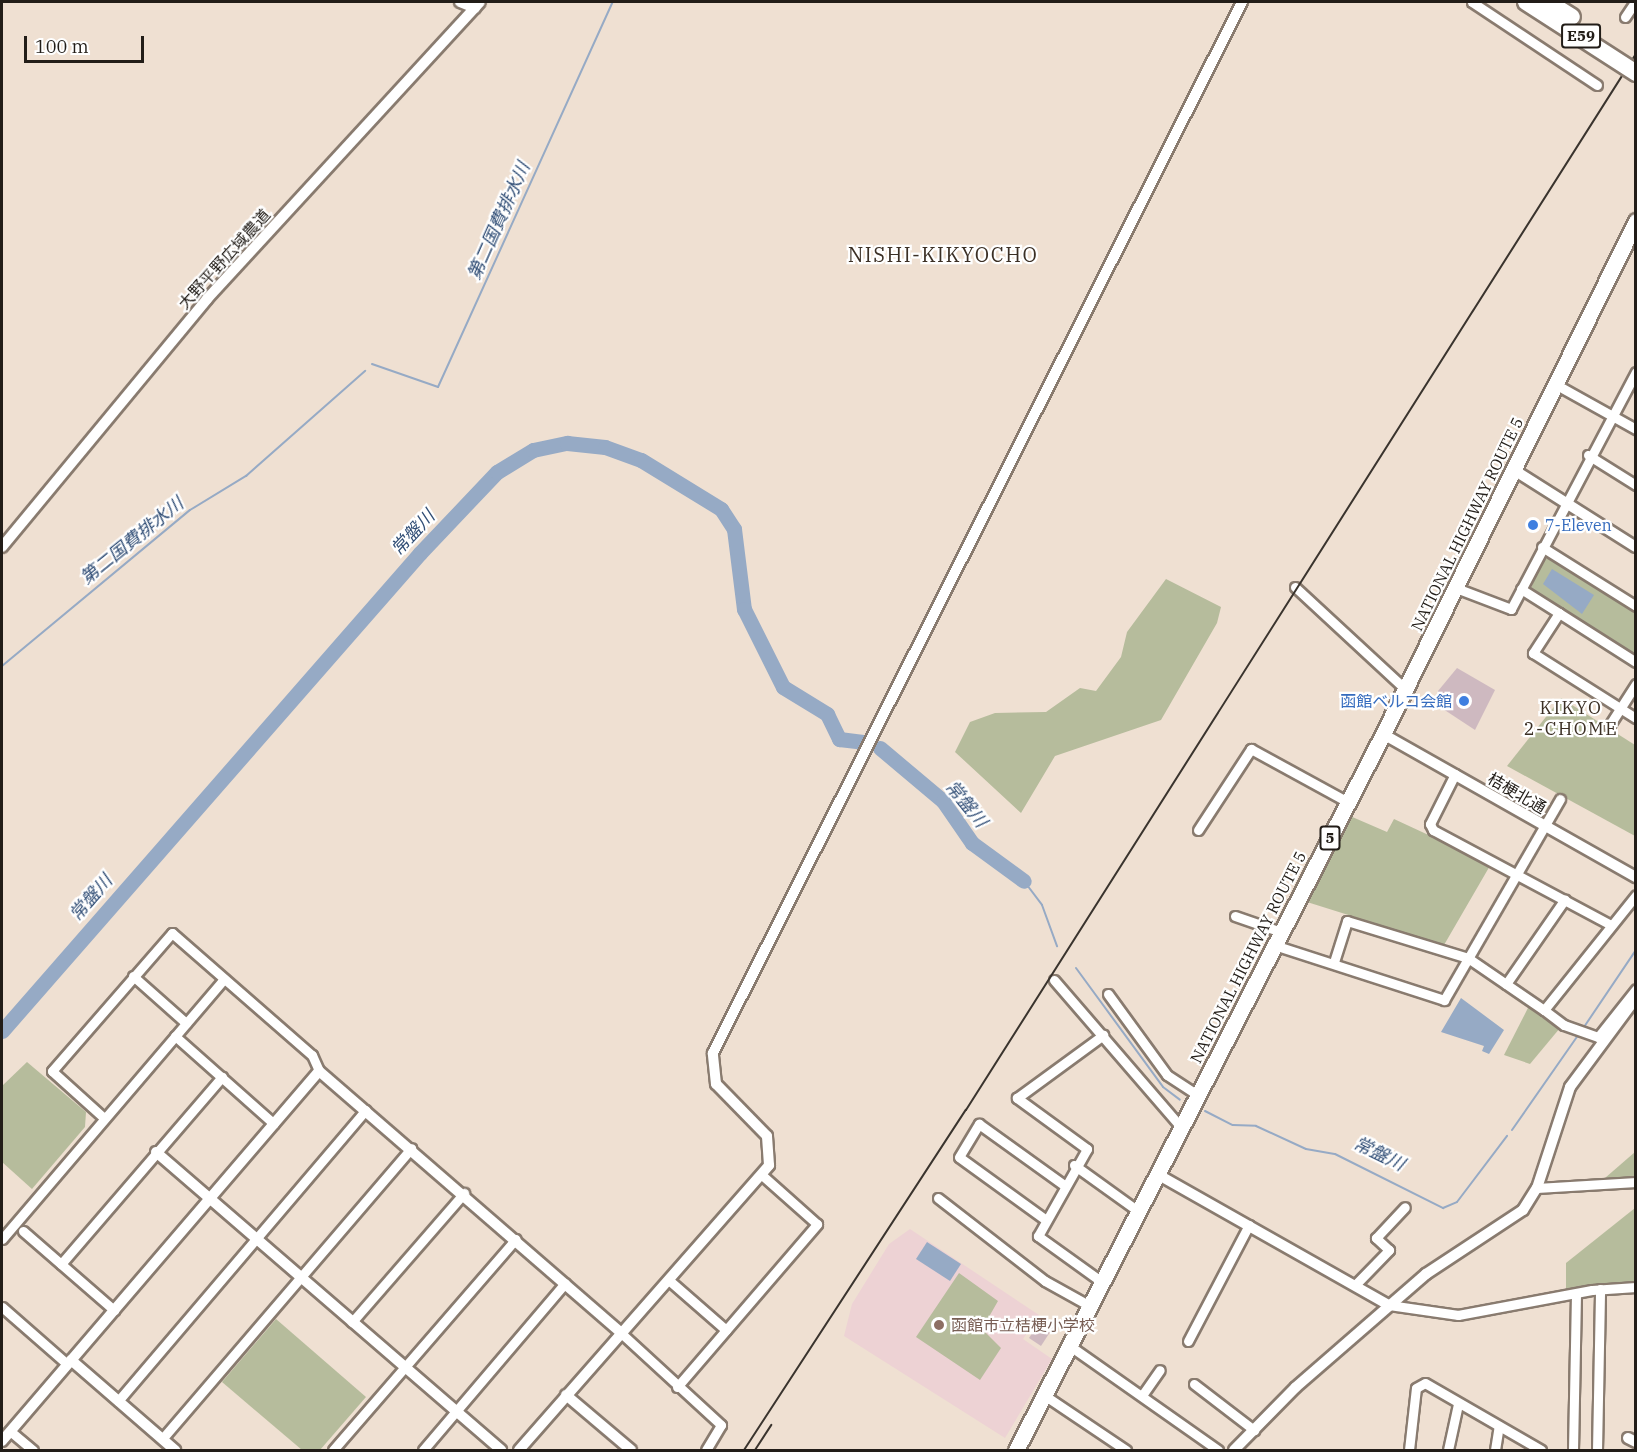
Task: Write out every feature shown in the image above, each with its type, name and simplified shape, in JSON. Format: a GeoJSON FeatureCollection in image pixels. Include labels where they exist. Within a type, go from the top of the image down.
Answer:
{"type":"FeatureCollection","features":[{"type":"Feature","properties":{"kind":"highway","name":"E59"},"geometry":{"type":"LineString","coordinates":[[1526,2],[1635,73]]}},
{"type":"Feature","properties":{"kind":"highway","name":"E59"},"geometry":{"type":"LineString","coordinates":[[1548,2],[1635,59]]}},
{"type":"Feature","properties":{"kind":"highway","name":"NATIONAL HIGHWAY ROUTE 5"},"geometry":{"type":"LineString","coordinates":[[1017,1450],[1383,734],[1635,221]]}},
{"type":"Feature","properties":{"kind":"street"},"geometry":{"type":"LineString","coordinates":[[460,2],[478,5]]}},
{"type":"Feature","properties":{"kind":"street"},"geometry":{"type":"LineString","coordinates":[[519,1450],[621,1333],[671,1282],[769,1165],[767,1136],[716,1084],[713,1053],[1242,2]]}},
{"type":"Feature","properties":{"kind":"street"},"geometry":{"type":"LineString","coordinates":[[1472,2],[1597,85]]}},
{"type":"Feature","properties":{"kind":"street"},"geometry":{"type":"LineString","coordinates":[[1625,17],[1635,2]]}},
{"type":"Feature","properties":{"kind":"street","name":"大野平野広域農道"},"geometry":{"type":"LineString","coordinates":[[2,547],[207,298],[478,5]]}},
{"type":"Feature","properties":{"kind":"street"},"geometry":{"type":"LineString","coordinates":[[1456,588],[1511,609],[1588,455],[1635,373]]}},
{"type":"Feature","properties":{"kind":"street"},"geometry":{"type":"LineString","coordinates":[[1555,384],[1612,413],[1635,429]]}},
{"type":"Feature","properties":{"kind":"street"},"geometry":{"type":"LineString","coordinates":[[1588,455],[1635,485]]}},
{"type":"Feature","properties":{"kind":"street"},"geometry":{"type":"LineString","coordinates":[[1514,470],[1635,547]]}},
{"type":"Feature","properties":{"kind":"street"},"geometry":{"type":"LineString","coordinates":[[1542,546],[1635,606]]}},
{"type":"Feature","properties":{"kind":"street"},"geometry":{"type":"LineString","coordinates":[[1294,586],[1405,689]]}},
{"type":"Feature","properties":{"kind":"street"},"geometry":{"type":"LineString","coordinates":[[1521,589],[1635,662]]}},
{"type":"Feature","properties":{"kind":"street"},"geometry":{"type":"LineString","coordinates":[[1559,613],[1533,653],[1635,718]]}},
{"type":"Feature","properties":{"kind":"street"},"geometry":{"type":"LineString","coordinates":[[1609,726],[1635,684]]}},
{"type":"Feature","properties":{"kind":"street","name":"桔梗北通"},"geometry":{"type":"LineString","coordinates":[[1383,734],[1635,877]]}},
{"type":"Feature","properties":{"kind":"street"},"geometry":{"type":"LineString","coordinates":[[1198,830],[1251,749],[1348,802]]}},
{"type":"Feature","properties":{"kind":"street"},"geometry":{"type":"LineString","coordinates":[[1455,774],[1430,824],[1432,830],[1518,872],[1611,925]]}},
{"type":"Feature","properties":{"kind":"street"},"geometry":{"type":"LineString","coordinates":[[1235,916],[1278,938],[1334,962],[1443,1000],[1560,799]]}},
{"type":"Feature","properties":{"kind":"street"},"geometry":{"type":"LineString","coordinates":[[1544,1010],[1635,895]]}},
{"type":"Feature","properties":{"kind":"street"},"geometry":{"type":"LineString","coordinates":[[1506,984],[1564,899]]}},
{"type":"Feature","properties":{"kind":"street"},"geometry":{"type":"LineString","coordinates":[[1334,962],[1347,921],[1468,958],[1544,1010],[1601,1038]]}},
{"type":"Feature","properties":{"kind":"street"},"geometry":{"type":"LineString","coordinates":[[104,1118],[52,1071],[172,933],[312,1055],[319,1071],[464,1193],[721,1425],[706,1450]]}},
{"type":"Feature","properties":{"kind":"street"},"geometry":{"type":"LineString","coordinates":[[133,976],[186,1023]]}},
{"type":"Feature","properties":{"kind":"street"},"geometry":{"type":"LineString","coordinates":[[2,1239],[224,979]]}},
{"type":"Feature","properties":{"kind":"street"},"geometry":{"type":"LineString","coordinates":[[1054,980],[1181,1127]]}},
{"type":"Feature","properties":{"kind":"street"},"geometry":{"type":"LineString","coordinates":[[1234,1450],[1389,1305],[1445,1260],[1514,1217],[1537,1188],[1562,1104],[1601,1038],[1635,989]]}},
{"type":"Feature","properties":{"kind":"street"},"geometry":{"type":"LineString","coordinates":[[1108,994],[1167,1075],[1198,1095]]}},
{"type":"Feature","properties":{"kind":"street"},"geometry":{"type":"LineString","coordinates":[[1601,1038],[1635,998]]}},
{"type":"Feature","properties":{"kind":"street"},"geometry":{"type":"LineString","coordinates":[[1102,1035],[1017,1098],[1087,1149],[1074,1164],[1038,1236],[1102,1282]]}},
{"type":"Feature","properties":{"kind":"street"},"geometry":{"type":"LineString","coordinates":[[175,1036],[274,1124]]}},
{"type":"Feature","properties":{"kind":"street"},"geometry":{"type":"LineString","coordinates":[[2,1441],[319,1071]]}},
{"type":"Feature","properties":{"kind":"street"},"geometry":{"type":"LineString","coordinates":[[61,1264],[222,1077]]}},
{"type":"Feature","properties":{"kind":"street"},"geometry":{"type":"LineString","coordinates":[[118,1401],[366,1110]]}},
{"type":"Feature","properties":{"kind":"street"},"geometry":{"type":"LineString","coordinates":[[1046,1220],[959,1157],[979,1124],[1064,1185]]}},
{"type":"Feature","properties":{"kind":"street"},"geometry":{"type":"LineString","coordinates":[[162,1439],[411,1148]]}},
{"type":"Feature","properties":{"kind":"street"},"geometry":{"type":"LineString","coordinates":[[156,1152],[501,1450]]}},
{"type":"Feature","properties":{"kind":"street"},"geometry":{"type":"LineString","coordinates":[[1074,1164],[1138,1211]]}},
{"type":"Feature","properties":{"kind":"street"},"geometry":{"type":"LineString","coordinates":[[1157,1174],[1389,1305],[1458,1315],[1600,1289],[1635,1287]]}},
{"type":"Feature","properties":{"kind":"street"},"geometry":{"type":"LineString","coordinates":[[677,1387],[816,1224],[762,1176]]}},
{"type":"Feature","properties":{"kind":"street"},"geometry":{"type":"LineString","coordinates":[[1537,1188],[1635,1182]]}},
{"type":"Feature","properties":{"kind":"street"},"geometry":{"type":"LineString","coordinates":[[352,1322],[464,1193]]}},
{"type":"Feature","properties":{"kind":"street"},"geometry":{"type":"LineString","coordinates":[[938,1198],[1045,1281],[1090,1306]]}},
{"type":"Feature","properties":{"kind":"street"},"geometry":{"type":"LineString","coordinates":[[1355,1285],[1389,1250],[1376,1238],[1405,1207]]}},
{"type":"Feature","properties":{"kind":"street"},"geometry":{"type":"LineString","coordinates":[[1188,1341],[1249,1225]]}},
{"type":"Feature","properties":{"kind":"street"},"geometry":{"type":"LineString","coordinates":[[23,1231],[114,1310]]}},
{"type":"Feature","properties":{"kind":"street"},"geometry":{"type":"LineString","coordinates":[[333,1450],[516,1239]]}},
{"type":"Feature","properties":{"kind":"street"},"geometry":{"type":"LineString","coordinates":[[671,1282],[726,1330]]}},
{"type":"Feature","properties":{"kind":"street"},"geometry":{"type":"LineString","coordinates":[[423,1450],[566,1283]]}},
{"type":"Feature","properties":{"kind":"street"},"geometry":{"type":"LineString","coordinates":[[1597,1450],[1600,1289]]}},
{"type":"Feature","properties":{"kind":"street"},"geometry":{"type":"LineString","coordinates":[[1573,1450],[1576,1294]]}},
{"type":"Feature","properties":{"kind":"street"},"geometry":{"type":"LineString","coordinates":[[2,1307],[175,1450]]}},
{"type":"Feature","properties":{"kind":"street"},"geometry":{"type":"LineString","coordinates":[[1070,1346],[1143,1394],[1218,1450]]}},
{"type":"Feature","properties":{"kind":"street"},"geometry":{"type":"LineString","coordinates":[[1143,1394],[1160,1370]]}},
{"type":"Feature","properties":{"kind":"street"},"geometry":{"type":"LineString","coordinates":[[1409,1450],[1416,1388],[1425,1383],[1540,1450]]}},
{"type":"Feature","properties":{"kind":"street"},"geometry":{"type":"LineString","coordinates":[[1194,1384],[1254,1430]]}},
{"type":"Feature","properties":{"kind":"street"},"geometry":{"type":"LineString","coordinates":[[566,1395],[631,1450]]}},
{"type":"Feature","properties":{"kind":"street"},"geometry":{"type":"LineString","coordinates":[[1044,1395],[1126,1450]]}},
{"type":"Feature","properties":{"kind":"street"},"geometry":{"type":"LineString","coordinates":[[1448,1450],[1458,1404]]}},
{"type":"Feature","properties":{"kind":"street"},"geometry":{"type":"LineString","coordinates":[[1495,1450],[1499,1426]]}},
{"type":"Feature","properties":{"kind":"street"},"geometry":{"type":"LineString","coordinates":[[10,1431],[33,1450]]}},
{"type":"Feature","properties":{"kind":"shaded area","name":"函館市立桔梗小学校"},"geometry":{"type":"Polygon","coordinates":[[[910,1229],[1039,1315],[1023,1339],[1052,1359],[1005,1438],[844,1336],[852,1304],[889,1244],[910,1229]]]}},
{"type":"Feature","properties":{"kind":"green space"},"geometry":{"type":"Polygon","coordinates":[[[1548,558],[1635,613],[1635,657],[1530,591],[1542,560],[1548,558]]]}},
{"type":"Feature","properties":{"kind":"green space"},"geometry":{"type":"Polygon","coordinates":[[[1166,579],[1221,607],[1217,623],[1161,720],[1055,756],[1021,813],[955,752],[970,722],[995,713],[1046,712],[1080,688],[1096,691],[1121,657],[1127,632],[1166,579]]]}},
{"type":"Feature","properties":{"kind":"green space"},"geometry":{"type":"Polygon","coordinates":[[[1561,698],[1635,745],[1635,836],[1507,766],[1561,698]]]}},
{"type":"Feature","properties":{"kind":"green space"},"geometry":{"type":"Polygon","coordinates":[[[1350,816],[1387,832],[1394,819],[1491,864],[1444,945],[1307,902],[1350,816]]]}},
{"type":"Feature","properties":{"kind":"green space"},"geometry":{"type":"Polygon","coordinates":[[[1529,1006],[1560,1028],[1530,1064],[1504,1055],[1529,1006]]]}},
{"type":"Feature","properties":{"kind":"green space"},"geometry":{"type":"Polygon","coordinates":[[[27,1062],[86,1112],[85,1127],[32,1189],[2,1162],[2,1086],[27,1062]]]}},
{"type":"Feature","properties":{"kind":"green space"},"geometry":{"type":"Polygon","coordinates":[[[1635,1152],[1635,1177],[1605,1178],[1635,1152]]]}},
{"type":"Feature","properties":{"kind":"green space"},"geometry":{"type":"Polygon","coordinates":[[[1635,1208],[1635,1283],[1566,1292],[1566,1263],[1635,1208]]]}},
{"type":"Feature","properties":{"kind":"green space"},"geometry":{"type":"Polygon","coordinates":[[[959,1273],[998,1301],[982,1329],[1001,1348],[980,1380],[916,1337],[959,1273]]]}},
{"type":"Feature","properties":{"kind":"green space"},"geometry":{"type":"Polygon","coordinates":[[[276,1319],[366,1397],[320,1450],[302,1450],[222,1382],[276,1319]]]}},
{"type":"Feature","properties":{"kind":"water"},"geometry":{"type":"Polygon","coordinates":[[[1552,569],[1594,595],[1582,614],[1543,584],[1552,569]]]}},
{"type":"Feature","properties":{"kind":"water"},"geometry":{"type":"Polygon","coordinates":[[[1461,998],[1504,1030],[1489,1054],[1482,1051],[1484,1046],[1441,1032],[1461,998]]]}},
{"type":"Feature","properties":{"kind":"water"},"geometry":{"type":"Polygon","coordinates":[[[927,1242],[961,1264],[950,1281],[916,1259],[927,1242]]]}},
{"type":"Feature","properties":{"kind":"building","name":"函館ベルコ会館"},"geometry":{"type":"Polygon","coordinates":[[[1457,668],[1495,690],[1475,730],[1437,705],[1438,691],[1457,668]]]}},
{"type":"Feature","properties":{"kind":"building"},"geometry":{"type":"Polygon","coordinates":[[[1042,1318],[1054,1326],[1041,1346],[1029,1338],[1042,1318]]]}},
{"type":"Feature","properties":{"kind":"waterway","name":"第二国費排水川"},"geometry":{"type":"LineString","coordinates":[[372,364],[438,387],[613,2]]}},
{"type":"Feature","properties":{"kind":"waterway","name":"第二国費排水川"},"geometry":{"type":"LineString","coordinates":[[2,666],[190,510],[246,476],[365,371]]}},
{"type":"Feature","properties":{"kind":"waterway","name":"常盤川"},"geometry":{"type":"LineString","coordinates":[[2,1031],[420,553],[497,472],[533,450],[567,443],[605,447],[641,460],[721,509],[734,529],[744,609],[783,687],[827,714],[839,739],[863,742]]}},
{"type":"Feature","properties":{"kind":"waterway","name":"常盤川"},"geometry":{"type":"LineString","coordinates":[[880,748],[943,801],[972,843],[1024,881]]}},
{"type":"Feature","properties":{"kind":"waterway","name":"常盤川"},"geometry":{"type":"LineString","coordinates":[[1024,881],[1042,905],[1057,946]]}},
{"type":"Feature","properties":{"kind":"waterway","name":"常盤川"},"geometry":{"type":"LineString","coordinates":[[1584,1027],[1636,950]]}},
{"type":"Feature","properties":{"kind":"waterway","name":"常盤川"},"geometry":{"type":"LineString","coordinates":[[1076,968],[1163,1087],[1180,1100]]}},
{"type":"Feature","properties":{"kind":"waterway","name":"常盤川"},"geometry":{"type":"LineString","coordinates":[[1512,1130],[1579,1034]]}},
{"type":"Feature","properties":{"kind":"waterway","name":"常盤川"},"geometry":{"type":"LineString","coordinates":[[1205,1111],[1233,1125],[1256,1126],[1306,1149],[1335,1154],[1443,1208],[1457,1202],[1507,1136]]}},
{"type":"Feature","properties":{"kind":"railway"},"geometry":{"type":"LineString","coordinates":[[744,1450],[966,1110],[1636,54]]}},
{"type":"Feature","properties":{"kind":"railway"},"geometry":{"type":"LineString","coordinates":[[755,1450],[771,1425]]}},
{"type":"Feature","properties":{"kind":"place","name":"7-Eleven"},"geometry":{"type":"Point","coordinates":[1533,525]}},
{"type":"Feature","properties":{"kind":"place","name":"函館ベルコ会館"},"geometry":{"type":"Point","coordinates":[1464,701]}},
{"type":"Feature","properties":{"kind":"place","name":"函館市立桔梗小学校"},"geometry":{"type":"Point","coordinates":[939,1325]}},
{"type":"Feature","properties":{"kind":"district","name":"NISHI-KIKYOCHO"},"geometry":{"type":"Point","coordinates":[943,254]}},
{"type":"Feature","properties":{"kind":"district","name":"KIKYO 2-CHOME"},"geometry":{"type":"Point","coordinates":[1571,719]}}]}
